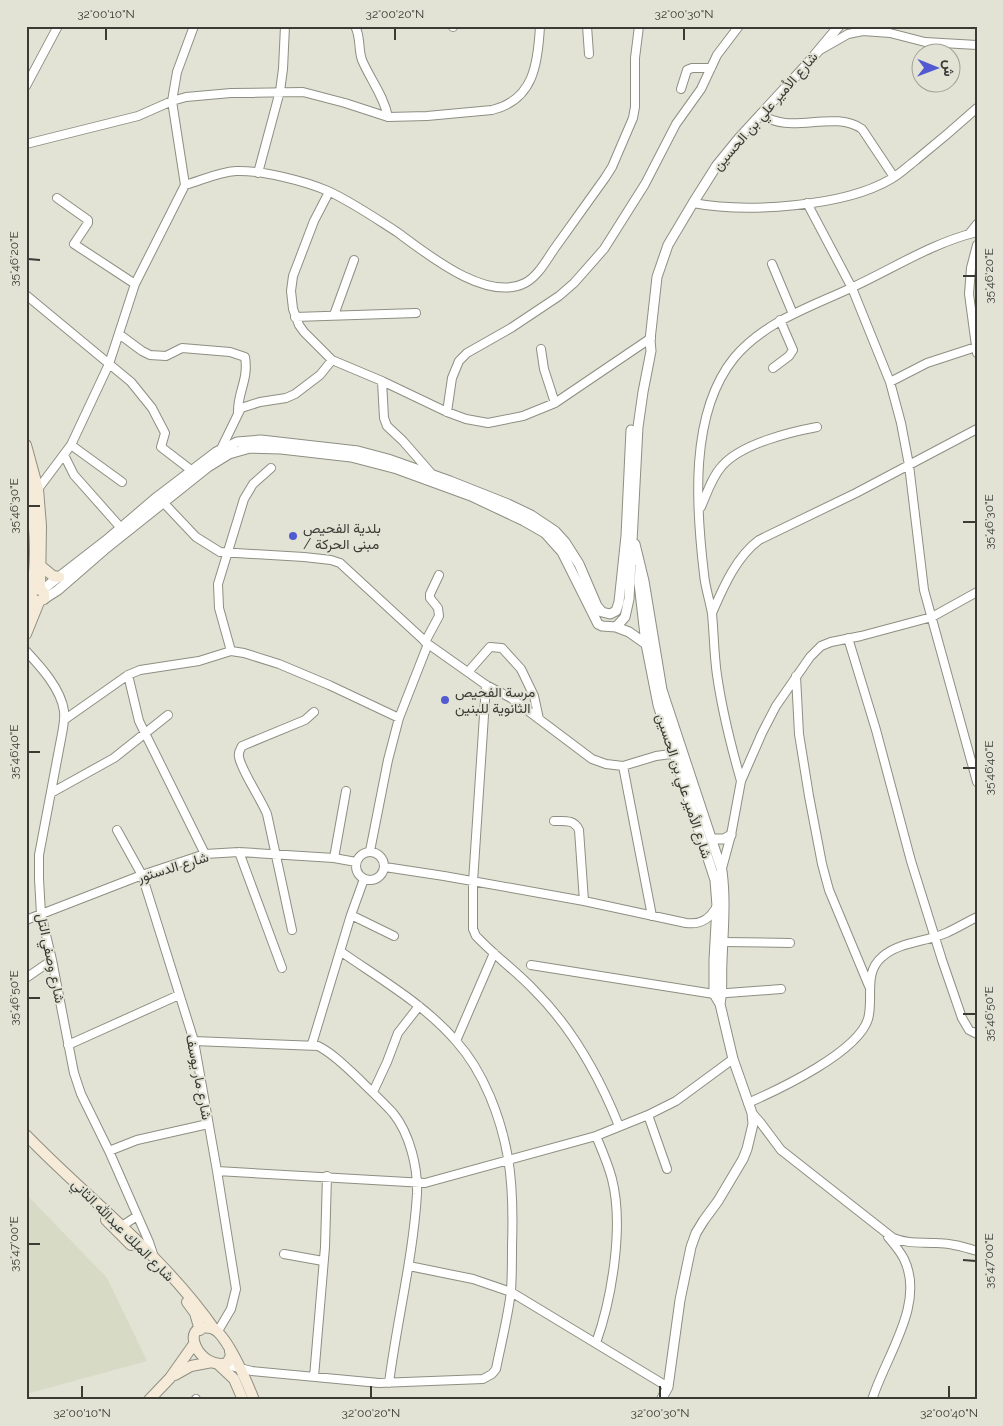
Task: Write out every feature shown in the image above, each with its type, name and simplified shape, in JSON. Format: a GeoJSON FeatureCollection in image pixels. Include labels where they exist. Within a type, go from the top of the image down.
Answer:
{"type":"FeatureCollection","features":[{"type":"Feature","properties":{"kind":"main road"},"geometry":{"type":"LineString","coordinates":[[26,445],[32,493],[36,595],[26,613]]}},
{"type":"Feature","properties":{"kind":"main road"},"geometry":{"type":"LineString","coordinates":[[26,475],[41,526],[41,566],[26,634]]}},
{"type":"Feature","properties":{"kind":"main road"},"geometry":{"type":"LineString","coordinates":[[41,566],[53,576],[59,578]]}},
{"type":"Feature","properties":{"kind":"main road","name":"شارع الملك عبدالله الثاني"},"geometry":{"type":"LineString","coordinates":[[26,1135],[122,1226],[194,1301],[216,1330],[241,1369],[254,1400]]}},
{"type":"Feature","properties":{"kind":"main road","name":"شارع الملك عبدالله الثاني"},"geometry":{"type":"LineString","coordinates":[[26,1145],[179,1292],[194,1313],[200,1330]]}},
{"type":"Feature","properties":{"kind":"main road"},"geometry":{"type":"LineString","coordinates":[[149,1400],[170,1378],[194,1344],[194,1336],[205,1328],[216,1330]]}},
{"type":"Feature","properties":{"kind":"main road"},"geometry":{"type":"LineString","coordinates":[[194,1344],[202,1355],[218,1363],[234,1379],[243,1400]]}},
{"type":"Feature","properties":{"kind":"main road"},"geometry":{"type":"LineString","coordinates":[[170,1378],[191,1366],[230,1360],[230,1352]]}},
{"type":"Feature","properties":{"kind":"street"},"geometry":{"type":"LineString","coordinates":[[26,86],[58,26]]}},
{"type":"Feature","properties":{"kind":"street"},"geometry":{"type":"LineString","coordinates":[[32,493],[64,455],[70,445],[109,364],[135,284],[185,185],[172,101],[177,72],[194,26]]}},
{"type":"Feature","properties":{"kind":"street"},"geometry":{"type":"LineString","coordinates":[[258,173],[280,91],[285,26]]}},
{"type":"Feature","properties":{"kind":"street"},"geometry":{"type":"LineString","coordinates":[[355,26],[359,35],[362,59],[381,96],[388,117]]}},
{"type":"Feature","properties":{"kind":"street"},"geometry":{"type":"LineString","coordinates":[[26,144],[138,116],[186,97],[280,91],[313,94],[388,117],[427,116],[492,110],[508,104],[521,94],[531,79],[537,59],[540,26]]}},
{"type":"Feature","properties":{"kind":"street"},"geometry":{"type":"LineString","coordinates":[[587,26],[589,54]]}},
{"type":"Feature","properties":{"kind":"street"},"geometry":{"type":"LineString","coordinates":[[185,185],[235,171],[258,173],[292,180],[330,192],[380,221],[415,247],[459,274],[486,284],[498,286],[524,284],[543,265],[612,167],[634,113],[635,58],[639,26]]}},
{"type":"Feature","properties":{"kind":"street"},"geometry":{"type":"LineString","coordinates":[[447,412],[452,378],[459,361],[467,353],[511,328],[559,296],[574,284],[604,249],[644,184],[676,124],[701,89],[723,46],[739,26]]}},
{"type":"Feature","properties":{"kind":"street"},"geometry":{"type":"LineString","coordinates":[[840,26],[848,34]]}},
{"type":"Feature","properties":{"kind":"street","name":"شارع الأمير علي بن الحسين"},"geometry":{"type":"LineString","coordinates":[[661,1400],[668,1387],[680,1300],[690,1247],[696,1233],[743,1159],[753,1124],[752,1113],[733,1059],[723,1023],[718,994],[714,960],[717,906],[715,880],[678,753],[662,690],[646,590],[629,537],[642,392],[651,351],[658,277],[668,245],[717,165],[840,26]]}},
{"type":"Feature","properties":{"kind":"street"},"geometry":{"type":"LineString","coordinates":[[817,52],[848,34],[879,26]]}},
{"type":"Feature","properties":{"kind":"street"},"geometry":{"type":"LineString","coordinates":[[863,30],[890,33],[925,42],[977,45]]}},
{"type":"Feature","properties":{"kind":"street"},"geometry":{"type":"LineString","coordinates":[[681,89],[687,70],[692,68],[711,68]]}},
{"type":"Feature","properties":{"kind":"street"},"geometry":{"type":"LineString","coordinates":[[693,203],[744,207],[807,203],[847,196],[871,189],[894,177],[977,108]]}},
{"type":"Feature","properties":{"kind":"street"},"geometry":{"type":"LineString","coordinates":[[761,114],[775,122],[842,122],[856,125],[862,129],[894,177]]}},
{"type":"Feature","properties":{"kind":"street"},"geometry":{"type":"LineString","coordinates":[[330,192],[314,221],[291,283],[296,317],[304,332],[332,360],[447,412],[471,420],[488,422],[523,416],[555,403],[651,339]]}},
{"type":"Feature","properties":{"kind":"street"},"geometry":{"type":"LineString","coordinates":[[57,198],[88,220],[88,223],[74,244],[135,284]]}},
{"type":"Feature","properties":{"kind":"street"},"geometry":{"type":"LineString","coordinates":[[807,203],[852,288],[884,362],[890,382],[901,423],[909,466],[924,590],[977,782]]}},
{"type":"Feature","properties":{"kind":"street"},"geometry":{"type":"LineString","coordinates":[[741,781],[731,748],[716,675],[712,613],[704,574],[699,469],[703,434],[711,401],[724,373],[734,358],[748,344],[780,320],[852,288],[927,249],[973,233],[977,224]]}},
{"type":"Feature","properties":{"kind":"street"},"geometry":{"type":"LineString","coordinates":[[890,382],[927,363],[976,350],[969,294],[971,268],[977,245]]}},
{"type":"Feature","properties":{"kind":"street"},"geometry":{"type":"LineString","coordinates":[[334,314],[354,260]]}},
{"type":"Feature","properties":{"kind":"street"},"geometry":{"type":"LineString","coordinates":[[772,264],[792,314]]}},
{"type":"Feature","properties":{"kind":"street"},"geometry":{"type":"LineString","coordinates":[[26,295],[131,382],[152,408],[165,433],[161,447],[191,470]]}},
{"type":"Feature","properties":{"kind":"street"},"geometry":{"type":"LineString","coordinates":[[296,317],[416,312]]}},
{"type":"Feature","properties":{"kind":"street"},"geometry":{"type":"LineString","coordinates":[[773,368],[794,350],[780,320]]}},
{"type":"Feature","properties":{"kind":"street"},"geometry":{"type":"LineString","coordinates":[[119,334],[150,355],[166,356],[182,348],[230,352],[245,357],[247,372],[238,406],[238,413]]}},
{"type":"Feature","properties":{"kind":"street"},"geometry":{"type":"LineString","coordinates":[[541,349],[544,369],[555,403]]}},
{"type":"Feature","properties":{"kind":"street"},"geometry":{"type":"LineString","coordinates":[[222,449],[241,408],[254,403],[286,398],[295,394],[320,375],[332,360]]}},
{"type":"Feature","properties":{"kind":"street"},"geometry":{"type":"LineString","coordinates":[[382,381],[384,418],[387,426],[430,472]]}},
{"type":"Feature","properties":{"kind":"street"},"geometry":{"type":"LineString","coordinates":[[700,511],[714,476],[727,460],[764,441],[795,431],[817,427]]}},
{"type":"Feature","properties":{"kind":"street"},"geometry":{"type":"LineString","coordinates":[[712,613],[747,550],[759,540],[909,466],[977,429]]}},
{"type":"Feature","properties":{"kind":"street"},"geometry":{"type":"LineString","coordinates":[[36,595],[58,590],[160,500],[191,470],[222,449],[237,442],[250,440],[297,443],[358,451],[430,472],[449,484],[545,533],[566,558],[595,620],[602,626],[616,627],[629,632],[646,644]]}},
{"type":"Feature","properties":{"kind":"street"},"geometry":{"type":"LineString","coordinates":[[70,445],[122,482]]}},
{"type":"Feature","properties":{"kind":"street"},"geometry":{"type":"LineString","coordinates":[[36,595],[121,528],[208,467],[229,454],[250,448],[351,457],[397,468],[508,504],[531,515],[566,542],[579,564],[596,606],[606,614],[616,610],[629,537]]}},
{"type":"Feature","properties":{"kind":"street"},"geometry":{"type":"LineString","coordinates":[[64,455],[74,476],[121,528]]}},
{"type":"Feature","properties":{"kind":"street"},"geometry":{"type":"LineString","coordinates":[[55,466],[74,476]]}},
{"type":"Feature","properties":{"kind":"street"},"geometry":{"type":"LineString","coordinates":[[231,652],[219,608],[218,584],[247,492],[271,468]]}},
{"type":"Feature","properties":{"kind":"street"},"geometry":{"type":"LineString","coordinates":[[160,500],[202,542],[215,550],[304,557],[332,560],[340,563],[426,643],[486,685],[511,698],[592,759],[606,764],[623,766],[656,756],[678,753]]}},
{"type":"Feature","properties":{"kind":"street"},"geometry":{"type":"LineString","coordinates":[[616,627],[625,617],[626,612],[629,537]]}},
{"type":"Feature","properties":{"kind":"street","name":"شارع الأمير علي بن الحسين"},"geometry":{"type":"LineString","coordinates":[[640,567],[639,583],[646,644],[658,705],[713,839],[722,871],[725,890],[718,994]]}},
{"type":"Feature","properties":{"kind":"street"},"geometry":{"type":"LineString","coordinates":[[370,851],[388,760],[399,718],[426,643],[439,616],[438,608],[430,598],[430,594],[439,575]]}},
{"type":"Feature","properties":{"kind":"street"},"geometry":{"type":"LineString","coordinates":[[715,880],[722,871],[741,781],[776,706],[810,656],[821,646],[831,642],[932,617],[977,592]]}},
{"type":"Feature","properties":{"kind":"street"},"geometry":{"type":"LineString","coordinates":[[848,638],[934,937],[962,1018],[969,1030],[977,1034]]}},
{"type":"Feature","properties":{"kind":"street"},"geometry":{"type":"LineString","coordinates":[[468,672],[490,647],[502,648],[521,669],[534,696],[539,719]]}},
{"type":"Feature","properties":{"kind":"street","name":"شارع وصفي التل"},"geometry":{"type":"LineString","coordinates":[[26,651],[56,691],[62,703],[64,720],[39,855],[39,879],[41,914],[68,1045],[81,1094],[150,1242],[155,1260]]}},
{"type":"Feature","properties":{"kind":"street"},"geometry":{"type":"LineString","coordinates":[[64,720],[128,675],[150,667],[172,666],[231,652],[244,653],[279,664],[399,718]]}},
{"type":"Feature","properties":{"kind":"street"},"geometry":{"type":"LineString","coordinates":[[128,675],[139,721],[205,854]]}},
{"type":"Feature","properties":{"kind":"street"},"geometry":{"type":"LineString","coordinates":[[796,676],[800,734],[822,864],[829,890],[869,986]]}},
{"type":"Feature","properties":{"kind":"street"},"geometry":{"type":"LineString","coordinates":[[486,685],[473,882],[474,933],[537,993],[578,1044],[602,1085],[619,1126]]}},
{"type":"Feature","properties":{"kind":"street"},"geometry":{"type":"LineString","coordinates":[[292,930],[267,814],[262,801],[239,760],[239,751],[242,746],[305,720],[314,712]]}},
{"type":"Feature","properties":{"kind":"street"},"geometry":{"type":"LineString","coordinates":[[51,793],[114,758],[168,715]]}},
{"type":"Feature","properties":{"kind":"street"},"geometry":{"type":"LineString","coordinates":[[623,766],[652,916]]}},
{"type":"Feature","properties":{"kind":"street"},"geometry":{"type":"LineString","coordinates":[[334,858],[346,791]]}},
{"type":"Feature","properties":{"kind":"street"},"geometry":{"type":"LineString","coordinates":[[554,821],[572,822],[579,830],[584,901]]}},
{"type":"Feature","properties":{"kind":"street","name":"شارع مار يوسف"},"geometry":{"type":"LineString","coordinates":[[117,830],[142,875],[194,1042],[236,1289],[231,1309],[216,1330]]}},
{"type":"Feature","properties":{"kind":"street"},"geometry":{"type":"LineString","coordinates":[[713,839],[724,839],[731,835]]}},
{"type":"Feature","properties":{"kind":"street"},"geometry":{"type":"LineString","coordinates":[[370,851],[376,852],[381,856],[385,868],[377,878],[370,880],[364,879],[357,872],[356,862],[364,852],[370,851]]}},
{"type":"Feature","properties":{"kind":"street"},"geometry":{"type":"LineString","coordinates":[[239,852],[282,968]]}},
{"type":"Feature","properties":{"kind":"street","name":"شارع الدستور"},"geometry":{"type":"LineString","coordinates":[[26,920],[142,875],[205,854],[239,852],[334,858],[356,862]]}},
{"type":"Feature","properties":{"kind":"street"},"geometry":{"type":"LineString","coordinates":[[385,868],[426,873],[584,901],[692,924],[706,920],[712,915],[717,906]]}},
{"type":"Feature","properties":{"kind":"street"},"geometry":{"type":"LineString","coordinates":[[312,1044],[350,915],[364,879]]}},
{"type":"Feature","properties":{"kind":"street"},"geometry":{"type":"LineString","coordinates":[[350,915],[394,936]]}},
{"type":"Feature","properties":{"kind":"street"},"geometry":{"type":"LineString","coordinates":[[748,1103],[796,1080],[836,1055],[857,1038],[866,1026],[869,1016],[869,986],[874,968],[882,956],[901,947],[946,933],[977,917]]}},
{"type":"Feature","properties":{"kind":"street"},"geometry":{"type":"LineString","coordinates":[[722,942],[790,942]]}},
{"type":"Feature","properties":{"kind":"street"},"geometry":{"type":"LineString","coordinates":[[218,1363],[241,1369],[389,1383],[482,1379],[492,1374],[496,1369],[511,1292],[512,1219],[505,1142],[491,1100],[480,1076],[456,1041],[418,1006],[340,951]]}},
{"type":"Feature","properties":{"kind":"street"},"geometry":{"type":"LineString","coordinates":[[456,1041],[494,954]]}},
{"type":"Feature","properties":{"kind":"street"},"geometry":{"type":"LineString","coordinates":[[26,978],[52,960]]}},
{"type":"Feature","properties":{"kind":"street"},"geometry":{"type":"LineString","coordinates":[[531,965],[718,994],[781,989]]}},
{"type":"Feature","properties":{"kind":"street"},"geometry":{"type":"LineString","coordinates":[[68,1045],[179,995]]}},
{"type":"Feature","properties":{"kind":"street"},"geometry":{"type":"LineString","coordinates":[[373,1092],[398,1033],[418,1006]]}},
{"type":"Feature","properties":{"kind":"street"},"geometry":{"type":"LineString","coordinates":[[194,1042],[312,1044],[318,1046],[332,1054],[373,1092],[393,1114],[407,1136],[417,1182],[416,1214],[389,1383]]}},
{"type":"Feature","properties":{"kind":"street"},"geometry":{"type":"LineString","coordinates":[[217,1171],[425,1182],[596,1136],[676,1102],[733,1059]]}},
{"type":"Feature","properties":{"kind":"street"},"geometry":{"type":"LineString","coordinates":[[752,1113],[781,1150],[893,1238],[907,1243],[946,1243],[977,1251]]}},
{"type":"Feature","properties":{"kind":"street"},"geometry":{"type":"LineString","coordinates":[[648,1115],[667,1170]]}},
{"type":"Feature","properties":{"kind":"street"},"geometry":{"type":"LineString","coordinates":[[109,1151],[136,1140],[208,1124]]}},
{"type":"Feature","properties":{"kind":"street"},"geometry":{"type":"LineString","coordinates":[[596,1136],[612,1179],[616,1210],[614,1268],[607,1306],[596,1343]]}},
{"type":"Feature","properties":{"kind":"street"},"geometry":{"type":"LineString","coordinates":[[314,1377],[327,1176]]}},
{"type":"Feature","properties":{"kind":"street"},"geometry":{"type":"LineString","coordinates":[[122,1226],[137,1216]]}},
{"type":"Feature","properties":{"kind":"street"},"geometry":{"type":"LineString","coordinates":[[872,1400],[878,1380],[908,1310],[910,1292],[909,1275],[904,1260],[884,1231]]}},
{"type":"Feature","properties":{"kind":"street"},"geometry":{"type":"LineString","coordinates":[[284,1254],[323,1261]]}},
{"type":"Feature","properties":{"kind":"street"},"geometry":{"type":"LineString","coordinates":[[409,1266],[473,1279],[511,1292],[668,1387]]}},
{"type":"Feature","properties":{"kind":"shaded area"},"geometry":{"type":"Polygon","coordinates":[[[26,1194],[107,1278],[147,1361],[26,1394],[26,1194]]]}},
{"type":"Feature","properties":{"kind":"place","name":"بلدية الفحيص / مبنى الحركة"},"geometry":{"type":"Point","coordinates":[293,536]}},
{"type":"Feature","properties":{"kind":"place","name":"مرسة الفحيص الثانوية للبنين"},"geometry":{"type":"Point","coordinates":[445,700]}}]}
